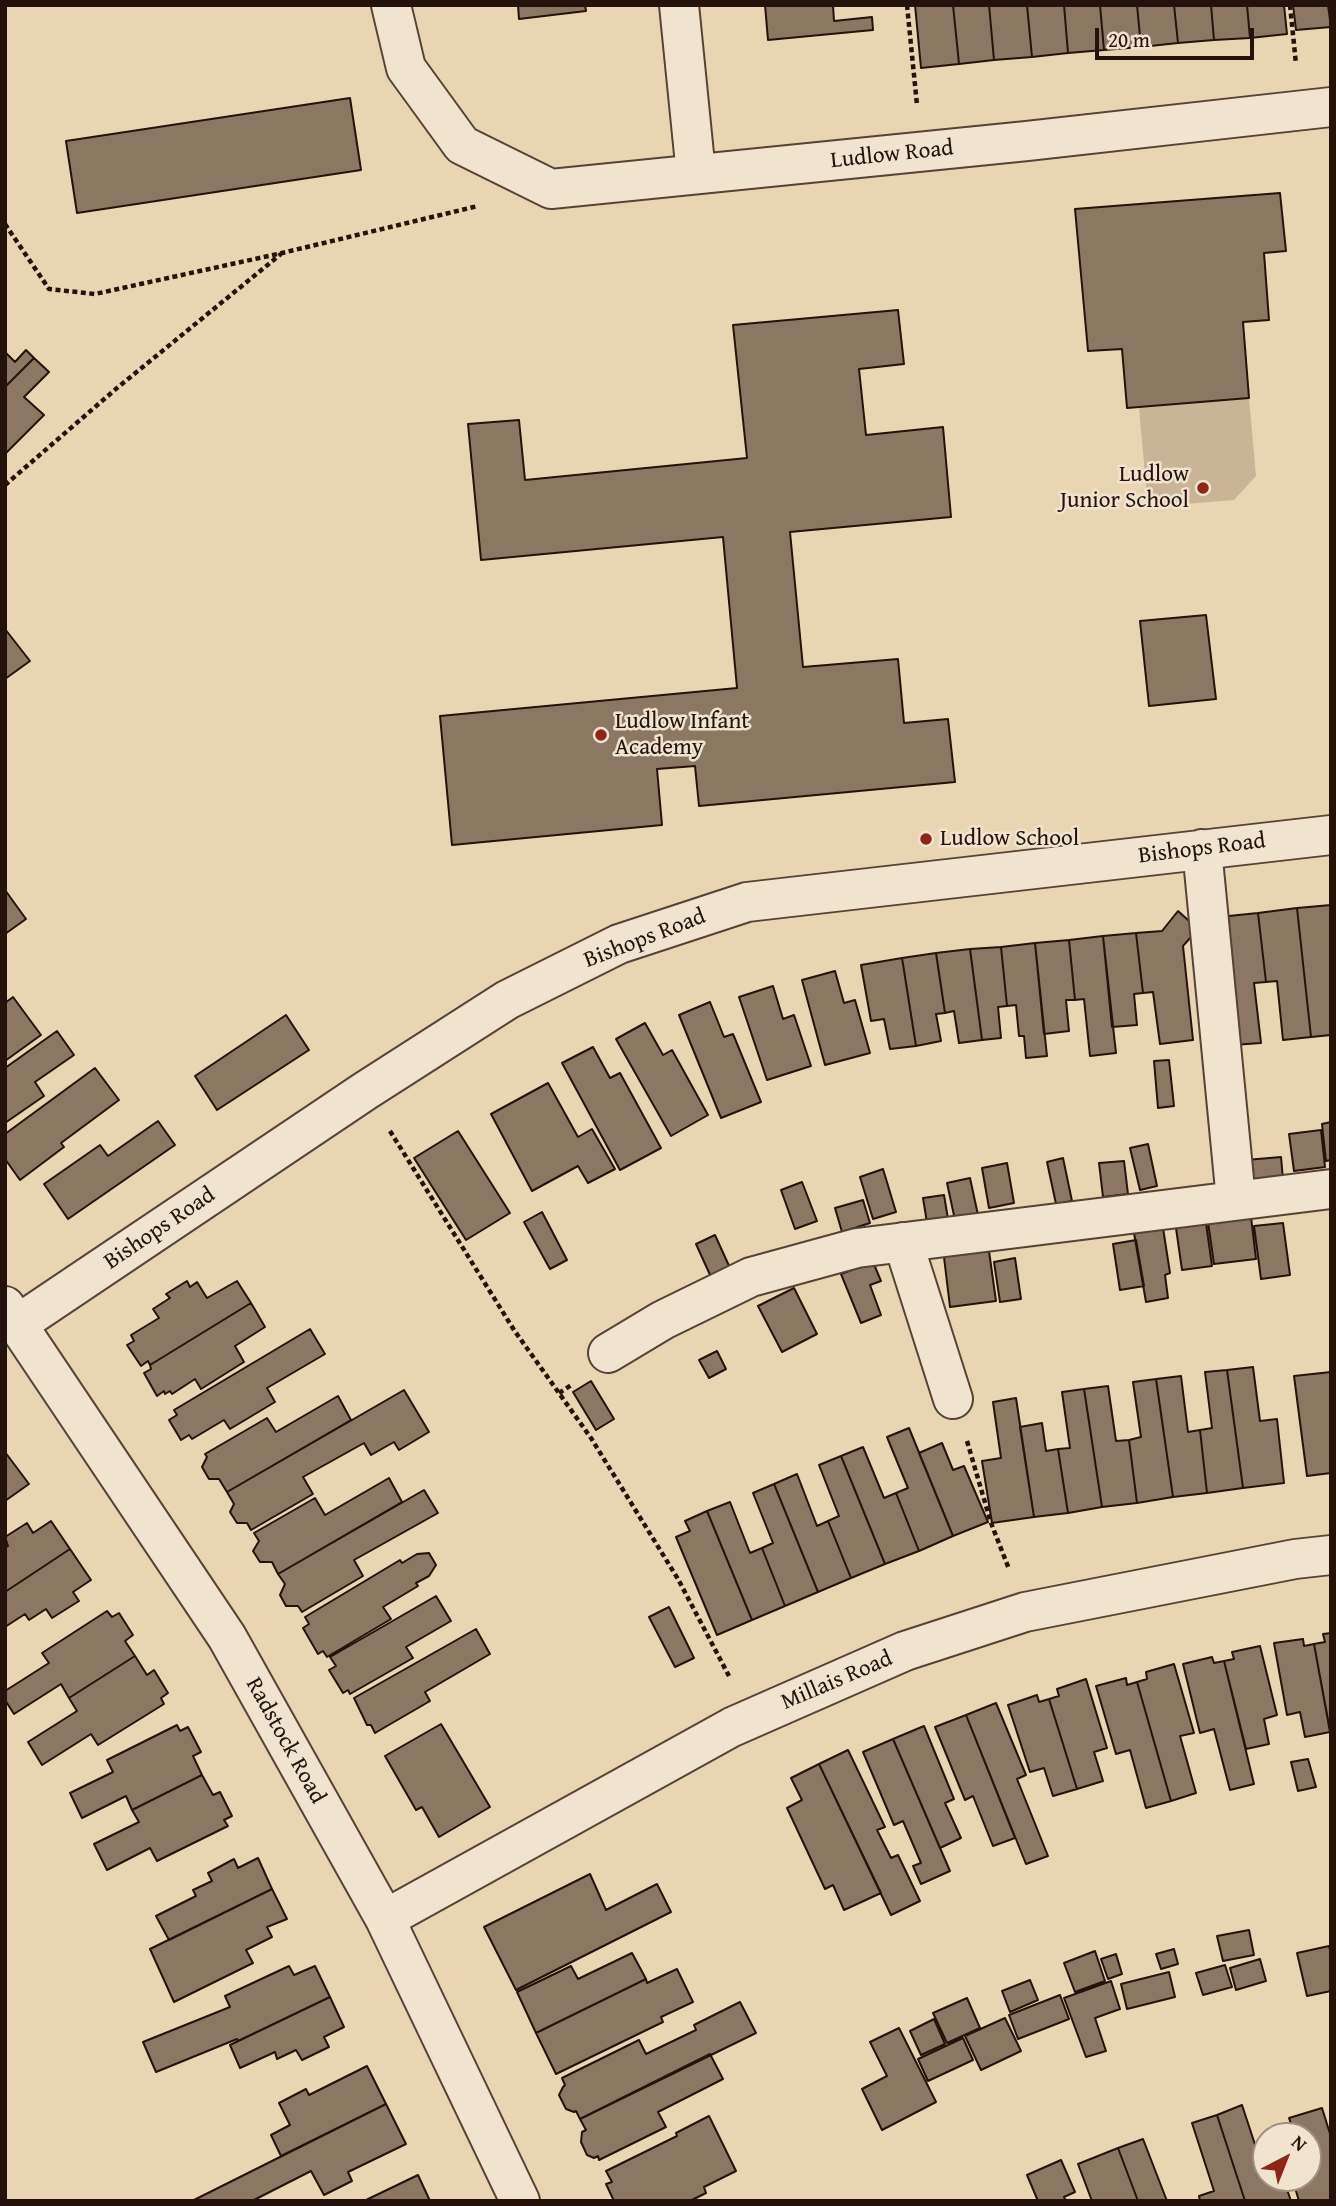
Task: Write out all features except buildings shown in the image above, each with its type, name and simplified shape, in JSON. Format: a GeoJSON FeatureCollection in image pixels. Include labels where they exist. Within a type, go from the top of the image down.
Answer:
{"type":"FeatureCollection","features":[{"type":"Feature","properties":{"kind":"street"},"geometry":{"type":"LineString","coordinates":[[391,5],[406,68],[462,145],[551,189]]}},
{"type":"Feature","properties":{"kind":"street"},"geometry":{"type":"LineString","coordinates":[[679,5],[696,174]]}},
{"type":"Feature","properties":{"kind":"street","name":"Ludlow Road"},"geometry":{"type":"LineString","coordinates":[[551,189],[1316,109]]}},
{"type":"Feature","properties":{"kind":"street","name":"Bishops Road"},"geometry":{"type":"LineString","coordinates":[[11,1315],[507,1000],[619,944],[747,902],[1331,835]]}},
{"type":"Feature","properties":{"kind":"street"},"geometry":{"type":"LineString","coordinates":[[1202,849],[1236,1200]]}},
{"type":"Feature","properties":{"kind":"street"},"geometry":{"type":"LineString","coordinates":[[608,1353],[663,1320],[751,1278],[857,1248],[1331,1189]]}},
{"type":"Feature","properties":{"kind":"street"},"geometry":{"type":"LineString","coordinates":[[903,1242],[953,1399]]}},
{"type":"Feature","properties":{"kind":"street","name":"Radstock Road"},"geometry":{"type":"LineString","coordinates":[[11,1315],[228,1637],[385,1919],[520,2201]]}},
{"type":"Feature","properties":{"kind":"street","name":"Millais Road"},"geometry":{"type":"LineString","coordinates":[[385,1919],[751,1718],[905,1651],[1025,1612],[1295,1559],[1331,1555]]}},
{"type":"Feature","properties":{"kind":"path"},"geometry":{"type":"LineString","coordinates":[[907,5],[922,152]]}},
{"type":"Feature","properties":{"kind":"path"},"geometry":{"type":"LineString","coordinates":[[1290,5],[1316,109]]}},
{"type":"Feature","properties":{"kind":"path"},"geometry":{"type":"LineString","coordinates":[[5,224],[49,289],[94,294],[282,253],[551,189]]}},
{"type":"Feature","properties":{"kind":"path"},"geometry":{"type":"LineString","coordinates":[[5,485],[117,388],[282,253]]}},
{"type":"Feature","properties":{"kind":"path"},"geometry":{"type":"LineString","coordinates":[[365,1091],[514,1330],[591,1438],[678,1579],[751,1718]]}},
{"type":"Feature","properties":{"kind":"path"},"geometry":{"type":"LineString","coordinates":[[953,1399],[991,1523],[1025,1612]]}},
{"type":"Feature","properties":{"kind":"shaded area"},"geometry":{"type":"Polygon","coordinates":[[[1249,398],[1256,476],[1234,500],[1148,507],[1139,408],[1249,398]]]}},
{"type":"Feature","properties":{"kind":"place","name":"Ludlow Junior School"},"geometry":{"type":"Point","coordinates":[1203,488]}},
{"type":"Feature","properties":{"kind":"place","name":"Ludlow Infant Academy"},"geometry":{"type":"Point","coordinates":[601,735]}},
{"type":"Feature","properties":{"kind":"place","name":"Ludlow School"},"geometry":{"type":"Point","coordinates":[926,839]}}]}
